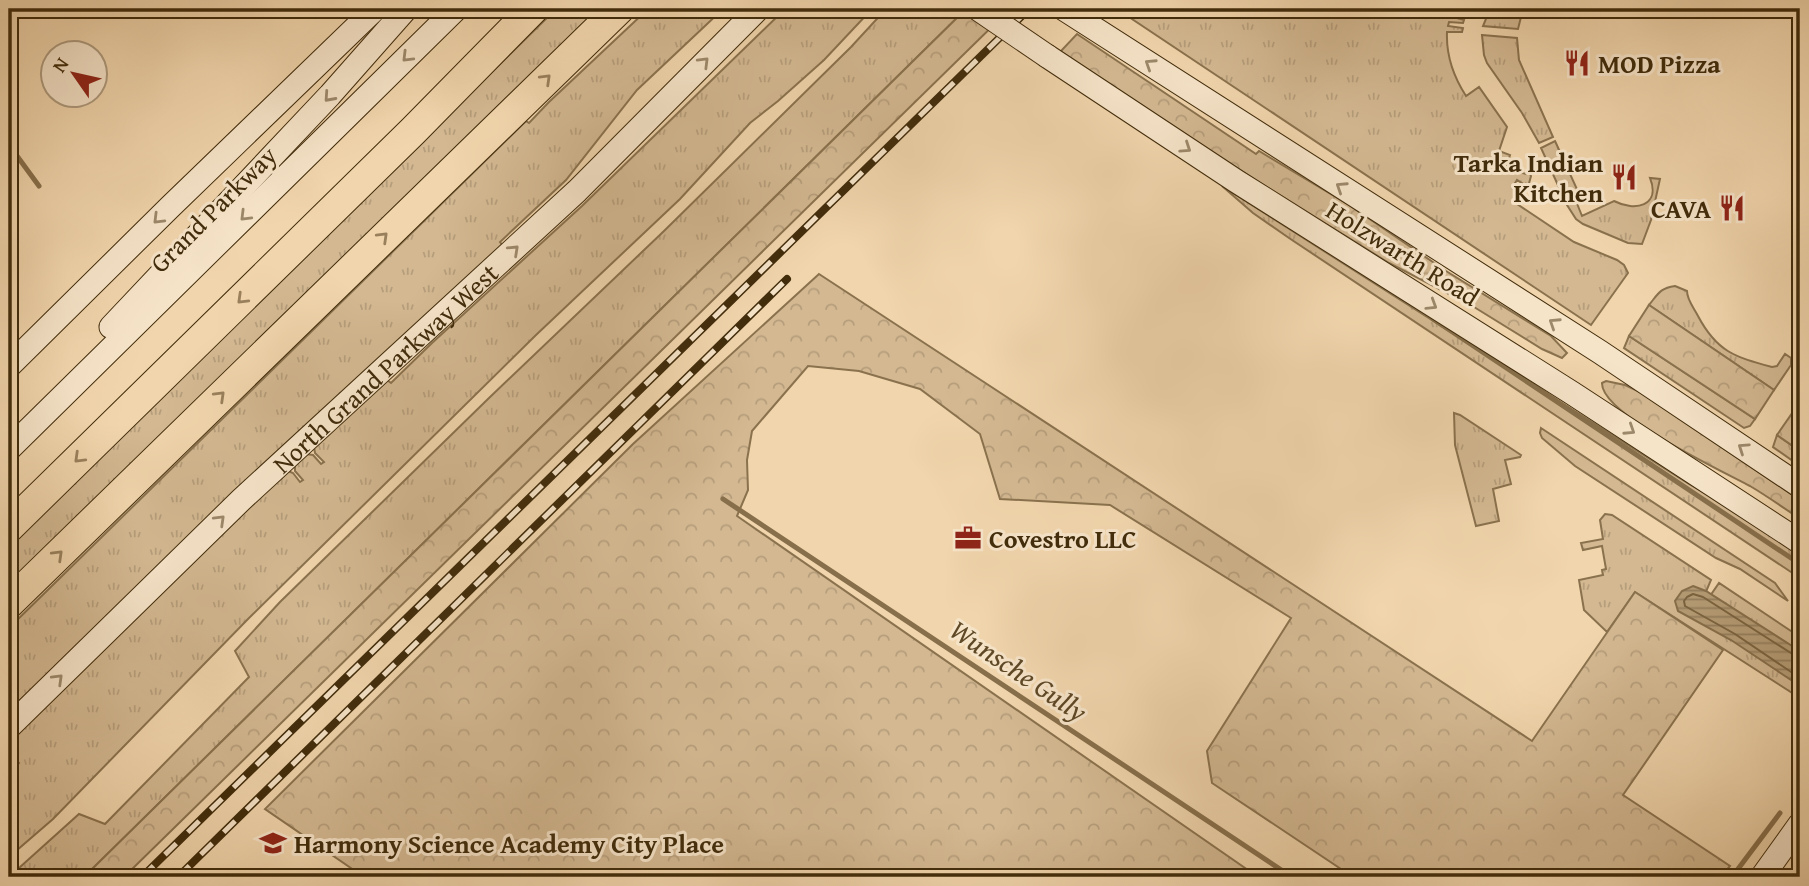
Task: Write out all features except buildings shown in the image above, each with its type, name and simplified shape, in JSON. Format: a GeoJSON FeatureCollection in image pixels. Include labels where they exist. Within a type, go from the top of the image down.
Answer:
{"type":"FeatureCollection","features":[{"type":"Feature","properties":{"kind":"highway"},"geometry":{"type":"LineString","coordinates":[[9,527],[413,131],[533,9]]}},
{"type":"Feature","properties":{"kind":"highway"},"geometry":{"type":"LineString","coordinates":[[9,603],[619,9]]}},
{"type":"Feature","properties":{"kind":"main road"},"geometry":{"type":"LineString","coordinates":[[9,366],[375,9]]}},
{"type":"Feature","properties":{"kind":"main road"},"geometry":{"type":"LineString","coordinates":[[9,436],[330,95],[406,9]]}},
{"type":"Feature","properties":{"kind":"main road","name":"Grand Parkway"},"geometry":{"type":"LineString","coordinates":[[9,449],[456,9]]}},
{"type":"Feature","properties":{"kind":"main road","name":"North Grand Parkway West"},"geometry":{"type":"LineString","coordinates":[[9,727],[241,500],[577,191],[758,9]]}},
{"type":"Feature","properties":{"kind":"main road","name":"Holzwarth Road"},"geometry":{"type":"LineString","coordinates":[[978,9],[1236,181],[1572,393],[1800,542]]}},
{"type":"Feature","properties":{"kind":"main road","name":"Holzwarth Road"},"geometry":{"type":"LineString","coordinates":[[1073,15],[1600,352],[1800,486]]}},
{"type":"Feature","properties":{"kind":"main road"},"geometry":{"type":"LineString","coordinates":[[1762,877],[1800,824]]}},
{"type":"Feature","properties":{"kind":"green space"},"geometry":{"type":"Polygon","coordinates":[[[556,9],[600,9],[9,587],[9,545],[556,9]]]}},
{"type":"Feature","properties":{"kind":"green space"},"geometry":{"type":"Polygon","coordinates":[[[648,9],[723,9],[637,90],[566,180],[500,242],[503,246],[244,483],[9,711],[9,628],[526,121],[529,123],[648,9]]]}},
{"type":"Feature","properties":{"kind":"green space"},"geometry":{"type":"Polygon","coordinates":[[[785,9],[872,9],[824,60],[750,123],[680,199],[536,335],[248,619],[53,819],[9,857],[9,773],[19,763],[16,760],[9,767],[9,740],[288,471],[300,482],[303,480],[295,471],[295,465],[306,454],[313,455],[321,464],[324,462],[315,453],[314,447],[387,380],[391,383],[582,206],[785,9]]]}},
{"type":"Feature","properties":{"kind":"green space"},"geometry":{"type":"Polygon","coordinates":[[[886,9],[966,9],[84,877],[9,877],[79,814],[105,824],[249,677],[235,651],[280,602],[664,231],[851,47],[886,9]]]}},
{"type":"Feature","properties":{"kind":"green space"},"geometry":{"type":"Polygon","coordinates":[[[966,9],[1010,9],[124,877],[84,877],[966,9]]]}},
{"type":"Feature","properties":{"kind":"green space"},"geometry":{"type":"Polygon","coordinates":[[[1117,9],[1452,9],[1450,16],[1464,20],[1463,23],[1449,22],[1448,26],[1463,28],[1462,32],[1447,32],[1449,58],[1457,81],[1466,96],[1479,87],[1507,127],[1499,151],[1510,155],[1506,168],[1526,174],[1528,169],[1531,176],[1528,187],[1517,180],[1512,188],[1522,196],[1517,204],[1574,242],[1617,260],[1624,265],[1628,273],[1591,325],[1117,9]]]}},
{"type":"Feature","properties":{"kind":"green space"},"geometry":{"type":"Polygon","coordinates":[[[1490,9],[1523,9],[1518,29],[1483,26],[1490,9]]]}},
{"type":"Feature","properties":{"kind":"green space"},"geometry":{"type":"Polygon","coordinates":[[[1077,34],[1256,154],[1259,151],[1349,205],[1446,271],[1551,336],[1567,353],[1562,358],[1542,349],[1474,307],[1389,263],[1249,176],[1060,52],[1077,34]]]}},
{"type":"Feature","properties":{"kind":"green space"},"geometry":{"type":"Polygon","coordinates":[[[1482,35],[1517,38],[1519,60],[1553,137],[1539,143],[1487,63],[1482,35]]]}},
{"type":"Feature","properties":{"kind":"green space"},"geometry":{"type":"Polygon","coordinates":[[[1555,141],[1581,198],[1576,201],[1582,216],[1614,201],[1630,206],[1644,204],[1652,195],[1650,178],[1660,179],[1651,220],[1642,244],[1628,243],[1576,219],[1541,148],[1555,141]]]}},
{"type":"Feature","properties":{"kind":"green space"},"geometry":{"type":"Polygon","coordinates":[[[1222,186],[1800,554],[1800,578],[1289,238],[1253,213],[1222,186]]]}},
{"type":"Feature","properties":{"kind":"green space"},"geometry":{"type":"Polygon","coordinates":[[[819,274],[1532,741],[1635,592],[1723,650],[1623,795],[1730,866],[1721,877],[1353,877],[1212,783],[1207,751],[1291,618],[1110,505],[1000,499],[980,434],[920,389],[859,371],[808,366],[752,431],[747,460],[748,490],[737,516],[1258,877],[364,877],[265,809],[633,444],[819,274]]]}},
{"type":"Feature","properties":{"kind":"green space"},"geometry":{"type":"Polygon","coordinates":[[[1675,286],[1687,291],[1689,301],[1705,328],[1712,338],[1728,351],[1772,367],[1777,366],[1785,354],[1791,358],[1791,365],[1774,390],[1649,305],[1663,290],[1675,286]]]}},
{"type":"Feature","properties":{"kind":"green space"},"geometry":{"type":"Polygon","coordinates":[[[1649,305],[1774,390],[1755,419],[1629,336],[1649,305]]]}},
{"type":"Feature","properties":{"kind":"green space"},"geometry":{"type":"Polygon","coordinates":[[[1629,336],[1755,419],[1750,426],[1744,428],[1624,348],[1629,336]]]}},
{"type":"Feature","properties":{"kind":"green space"},"geometry":{"type":"Polygon","coordinates":[[[1606,381],[1640,392],[1800,500],[1800,519],[1750,486],[1665,441],[1641,425],[1607,396],[1602,383],[1606,381]]]}},
{"type":"Feature","properties":{"kind":"green space"},"geometry":{"type":"Polygon","coordinates":[[[1797,406],[1800,409],[1800,451],[1777,435],[1797,406]]]}},
{"type":"Feature","properties":{"kind":"green space"},"geometry":{"type":"Polygon","coordinates":[[[1454,413],[1521,455],[1505,460],[1511,484],[1493,489],[1499,521],[1476,526],[1455,445],[1454,413]]]}},
{"type":"Feature","properties":{"kind":"green space"},"geometry":{"type":"Polygon","coordinates":[[[1541,428],[1775,583],[1788,601],[1740,569],[1716,558],[1575,466],[1542,438],[1541,428]]]}},
{"type":"Feature","properties":{"kind":"green space"},"geometry":{"type":"Polygon","coordinates":[[[1777,435],[1800,451],[1800,466],[1773,447],[1777,435]]]}},
{"type":"Feature","properties":{"kind":"green space"},"geometry":{"type":"Polygon","coordinates":[[[1605,514],[1612,515],[1711,580],[1705,594],[1710,596],[1719,583],[1800,637],[1800,647],[1796,653],[1800,656],[1800,698],[1635,592],[1607,632],[1584,610],[1579,580],[1603,575],[1602,570],[1606,569],[1602,546],[1583,550],[1581,543],[1603,539],[1600,520],[1605,514]]]}},
{"type":"Feature","properties":{"kind":"water"},"geometry":{"type":"Polygon","coordinates":[[[1693,586],[1706,591],[1800,651],[1800,686],[1731,640],[1678,611],[1675,601],[1682,591],[1693,586]]]}},
{"type":"Feature","properties":{"kind":"waterway"},"geometry":{"type":"LineString","coordinates":[[9,145],[39,186]]}},
{"type":"Feature","properties":{"kind":"waterway"},"geometry":{"type":"LineString","coordinates":[[1433,319],[1800,564]]}},
{"type":"Feature","properties":{"kind":"waterway","name":"Wunsche Gully"},"geometry":{"type":"LineString","coordinates":[[723,499],[1292,877]]}},
{"type":"Feature","properties":{"kind":"waterway"},"geometry":{"type":"LineString","coordinates":[[1732,877],[1780,813]]}},
{"type":"Feature","properties":{"kind":"railway"},"geometry":{"type":"LineString","coordinates":[[142,877],[1029,9]]}},
{"type":"Feature","properties":{"kind":"railway"},"geometry":{"type":"LineString","coordinates":[[178,877],[787,279]]}},
{"type":"Feature","properties":{"kind":"place","name":"MOD Pizza"},"geometry":{"type":"Point","coordinates":[1577,63]}},
{"type":"Feature","properties":{"kind":"place","name":"Tarka Indian Kitchen"},"geometry":{"type":"Point","coordinates":[1624,177]}},
{"type":"Feature","properties":{"kind":"place","name":"CAVA"},"geometry":{"type":"Point","coordinates":[1732,208]}},
{"type":"Feature","properties":{"kind":"place","name":"Covestro LLC"},"geometry":{"type":"Point","coordinates":[968,538]}},
{"type":"Feature","properties":{"kind":"place","name":"Harmony Science Academy City Place"},"geometry":{"type":"Point","coordinates":[273,843]}}]}
